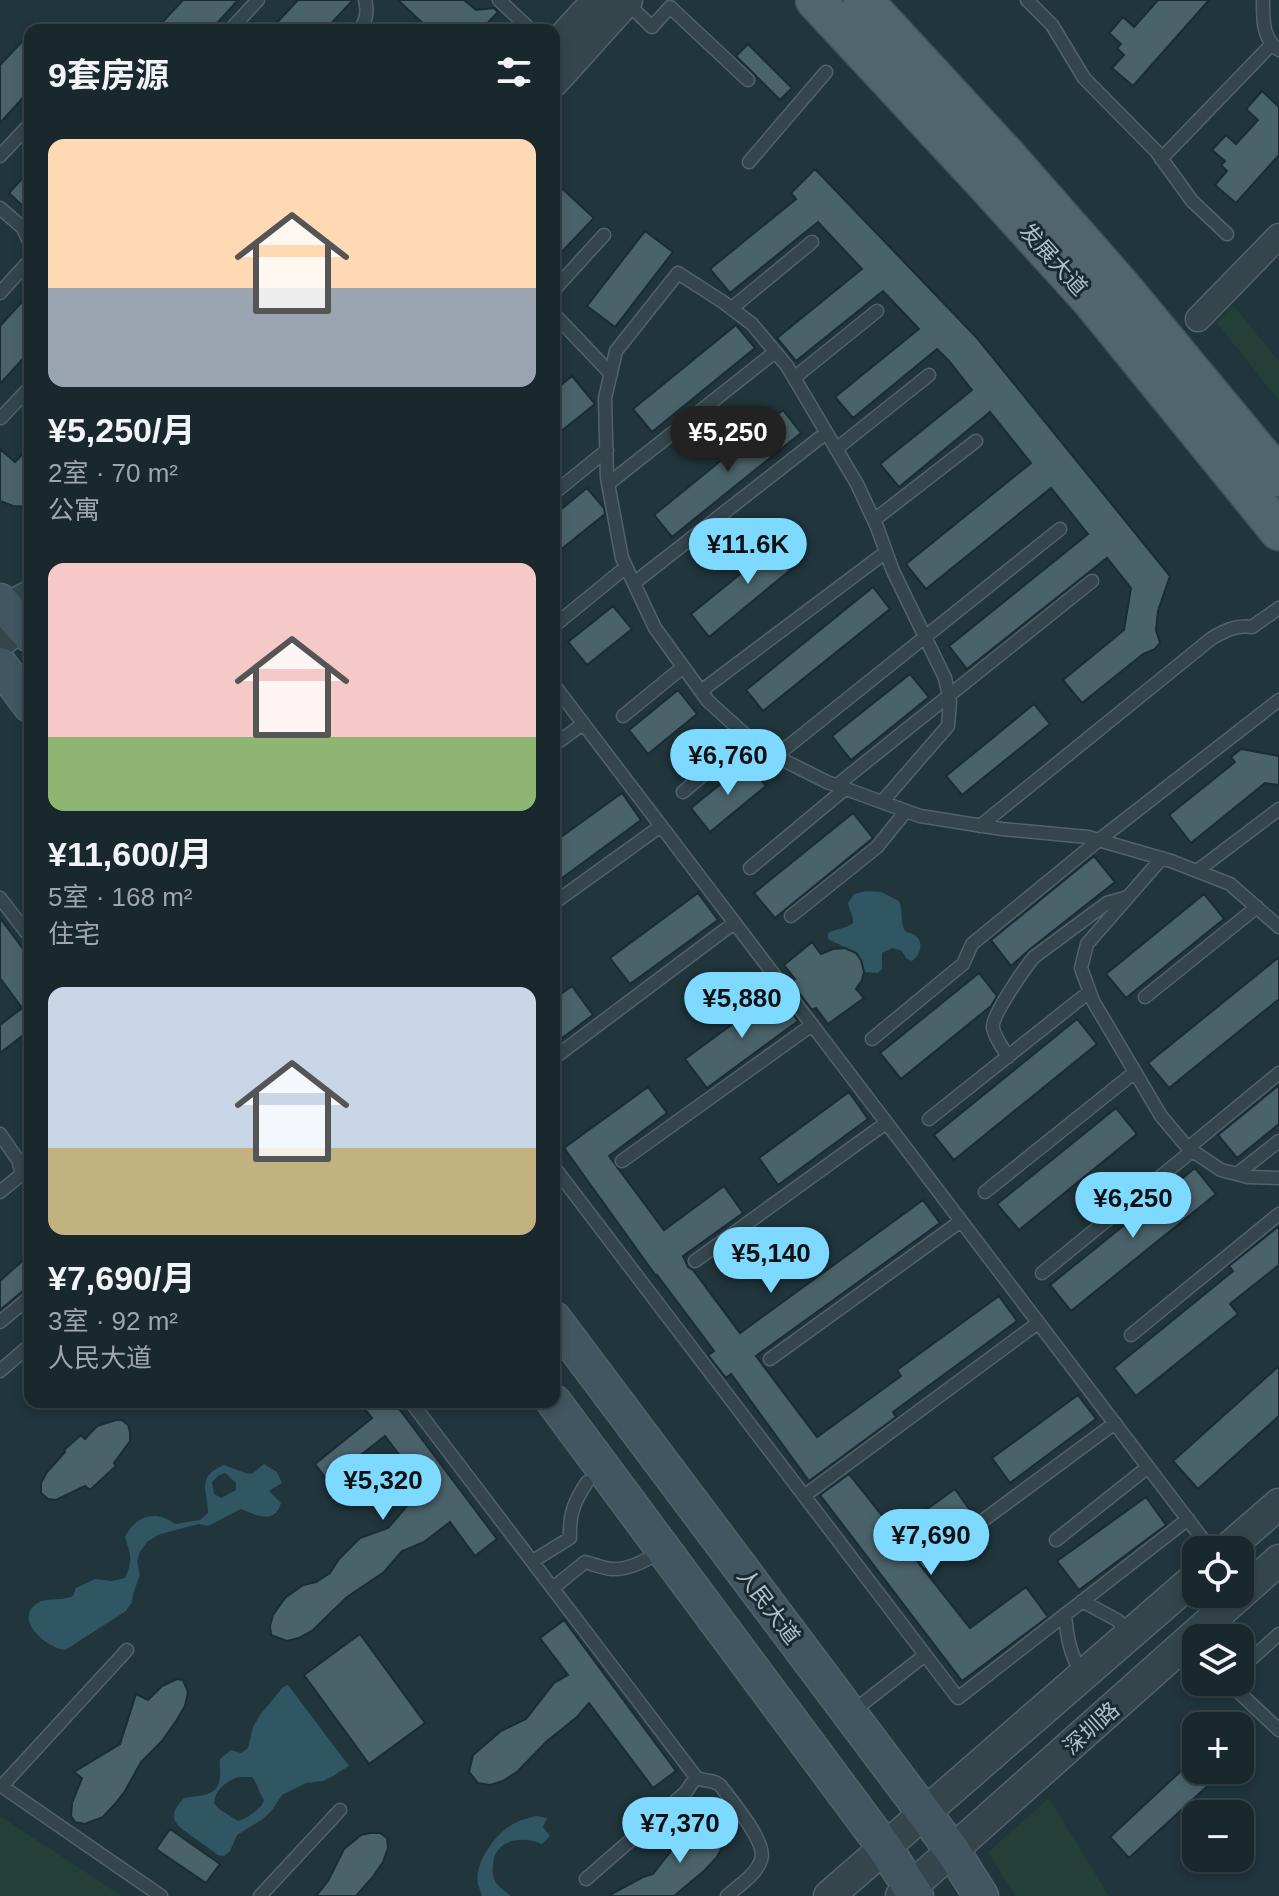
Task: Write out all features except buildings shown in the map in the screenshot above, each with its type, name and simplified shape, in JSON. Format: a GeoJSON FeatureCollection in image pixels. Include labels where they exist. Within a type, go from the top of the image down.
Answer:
{"type":"FeatureCollection","features":[{"type":"Feature","properties":{"kind":"main road","name":"发展大道"},"geometry":{"type":"LineString","coordinates":[[815,0],[1091,300],[1279,531]]}},
{"type":"Feature","properties":{"kind":"main road","name":"发展大道"},"geometry":{"type":"LineString","coordinates":[[863,0],[1122,287],[1279,477]]}},
{"type":"Feature","properties":{"kind":"main road"},"geometry":{"type":"LineString","coordinates":[[0,665],[24,697]]}},
{"type":"Feature","properties":{"kind":"main road","name":"人民大道"},"geometry":{"type":"LineString","coordinates":[[565,1356],[850,1714],[952,1850],[981,1896]]}},
{"type":"Feature","properties":{"kind":"main road"},"geometry":{"type":"LineString","coordinates":[[558,1408],[655,1554],[804,1740],[885,1848],[909,1893]]}},
{"type":"Feature","properties":{"kind":"main road"},"geometry":{"type":"LineString","coordinates":[[804,1740],[825,1745],[841,1743],[849,1732],[850,1714]]}},
{"type":"Feature","properties":{"kind":"street"},"geometry":{"type":"LineString","coordinates":[[560,44],[617,1]]}},
{"type":"Feature","properties":{"kind":"street"},"geometry":{"type":"LineString","coordinates":[[560,73],[617,1]]}},
{"type":"Feature","properties":{"kind":"street"},"geometry":{"type":"LineString","coordinates":[[1198,319],[1279,236]]}},
{"type":"Feature","properties":{"kind":"street"},"geometry":{"type":"LineString","coordinates":[[1242,1536],[1279,1504]]}},
{"type":"Feature","properties":{"kind":"street","name":"深圳路"},"geometry":{"type":"LineString","coordinates":[[1214,1624],[1279,1560]]}},
{"type":"Feature","properties":{"kind":"street","name":"深圳路"},"geometry":{"type":"LineString","coordinates":[[829,1896],[1182,1589]]}},
{"type":"Feature","properties":{"kind":"street","name":"深圳路"},"geometry":{"type":"LineString","coordinates":[[909,1893],[952,1850],[1182,1655]]}},
{"type":"Feature","properties":{"kind":"lane"},"geometry":{"type":"LineString","coordinates":[[236,24],[258,0]]}},
{"type":"Feature","properties":{"kind":"lane"},"geometry":{"type":"LineString","coordinates":[[362,24],[366,18],[365,0]]}},
{"type":"Feature","properties":{"kind":"lane"},"geometry":{"type":"LineString","coordinates":[[499,0],[525,24]]}},
{"type":"Feature","properties":{"kind":"lane"},"geometry":{"type":"LineString","coordinates":[[1027,0],[1052,25],[1084,78],[1156,151],[1192,201],[1227,234]]}},
{"type":"Feature","properties":{"kind":"lane"},"geometry":{"type":"LineString","coordinates":[[1161,159],[1275,47],[1266,33],[1263,0]]}},
{"type":"Feature","properties":{"kind":"lane"},"geometry":{"type":"LineString","coordinates":[[617,1],[652,27],[670,7],[748,80]]}},
{"type":"Feature","properties":{"kind":"lane"},"geometry":{"type":"LineString","coordinates":[[749,162],[826,72]]}},
{"type":"Feature","properties":{"kind":"lane"},"geometry":{"type":"LineString","coordinates":[[0,156],[24,130]]}},
{"type":"Feature","properties":{"kind":"lane"},"geometry":{"type":"LineString","coordinates":[[0,208],[24,230]]}},
{"type":"Feature","properties":{"kind":"lane"},"geometry":{"type":"LineString","coordinates":[[560,283],[604,235]]}},
{"type":"Feature","properties":{"kind":"lane"},"geometry":{"type":"LineString","coordinates":[[732,308],[812,242]]}},
{"type":"Feature","properties":{"kind":"lane"},"geometry":{"type":"LineString","coordinates":[[0,293],[24,267]]}},
{"type":"Feature","properties":{"kind":"lane"},"geometry":{"type":"LineString","coordinates":[[882,802],[948,726],[950,701],[945,678],[857,484],[794,378],[752,324],[678,273],[616,351],[605,398],[608,484],[626,567],[655,628],[708,701],[761,749],[840,787],[920,816],[980,826],[1088,837],[1162,858],[1230,884],[1279,927]]}},
{"type":"Feature","properties":{"kind":"lane"},"geometry":{"type":"LineString","coordinates":[[794,378],[877,311]]}},
{"type":"Feature","properties":{"kind":"lane"},"geometry":{"type":"LineString","coordinates":[[560,320],[611,374]]}},
{"type":"Feature","properties":{"kind":"lane"},"geometry":{"type":"LineString","coordinates":[[608,484],[775,352]]}},
{"type":"Feature","properties":{"kind":"lane"},"geometry":{"type":"LineString","coordinates":[[836,449],[929,375]]}},
{"type":"Feature","properties":{"kind":"lane"},"geometry":{"type":"LineString","coordinates":[[1,418],[24,393]]}},
{"type":"Feature","properties":{"kind":"lane"},"geometry":{"type":"LineString","coordinates":[[634,583],[826,433]]}},
{"type":"Feature","properties":{"kind":"lane"},"geometry":{"type":"LineString","coordinates":[[874,520],[976,441]]}},
{"type":"Feature","properties":{"kind":"lane"},"geometry":{"type":"LineString","coordinates":[[560,488],[607,450]]}},
{"type":"Feature","properties":{"kind":"lane"},"geometry":{"type":"LineString","coordinates":[[776,756],[1060,529]]}},
{"type":"Feature","properties":{"kind":"lane"},"geometry":{"type":"LineString","coordinates":[[701,691],[886,552]]}},
{"type":"Feature","properties":{"kind":"lane"},"geometry":{"type":"LineString","coordinates":[[560,621],[626,567]]}},
{"type":"Feature","properties":{"kind":"lane"},"geometry":{"type":"LineString","coordinates":[[750,868],[949,695],[1092,581]]}},
{"type":"Feature","properties":{"kind":"lane"},"geometry":{"type":"LineString","coordinates":[[980,826],[1212,638],[1240,625],[1252,627],[1279,608]]}},
{"type":"Feature","properties":{"kind":"lane"},"geometry":{"type":"LineString","coordinates":[[623,716],[683,667]]}},
{"type":"Feature","properties":{"kind":"lane"},"geometry":{"type":"LineString","coordinates":[[560,693],[1201,1536]]}},
{"type":"Feature","properties":{"kind":"lane"},"geometry":{"type":"LineString","coordinates":[[872,1039],[963,964],[972,944],[1279,700]]}},
{"type":"Feature","properties":{"kind":"lane"},"geometry":{"type":"LineString","coordinates":[[560,741],[583,724]]}},
{"type":"Feature","properties":{"kind":"lane"},"geometry":{"type":"LineString","coordinates":[[683,792],[748,737]]}},
{"type":"Feature","properties":{"kind":"lane"},"geometry":{"type":"LineString","coordinates":[[1197,871],[1279,809]]}},
{"type":"Feature","properties":{"kind":"lane"},"geometry":{"type":"LineString","coordinates":[[791,916],[877,847],[906,811]]}},
{"type":"Feature","properties":{"kind":"lane"},"geometry":{"type":"LineString","coordinates":[[560,899],[661,826]]}},
{"type":"Feature","properties":{"kind":"lane"},"geometry":{"type":"LineString","coordinates":[[1162,858],[1087,944],[1081,968],[1089,992],[1161,1116],[1190,1149],[1221,1170],[1248,1177],[1279,1178]]}},
{"type":"Feature","properties":{"kind":"lane"},"geometry":{"type":"LineString","coordinates":[[1008,1057],[993,1030],[994,1020],[1025,968],[1034,957],[1107,903],[1129,897]]}},
{"type":"Feature","properties":{"kind":"lane"},"geometry":{"type":"LineString","coordinates":[[0,898],[24,929]]}},
{"type":"Feature","properties":{"kind":"lane"},"geometry":{"type":"LineString","coordinates":[[1145,997],[1257,907]]}},
{"type":"Feature","properties":{"kind":"lane"},"geometry":{"type":"LineString","coordinates":[[560,1054],[734,923]]}},
{"type":"Feature","properties":{"kind":"lane"},"geometry":{"type":"LineString","coordinates":[[929,1119],[1089,992]]}},
{"type":"Feature","properties":{"kind":"lane"},"geometry":{"type":"LineString","coordinates":[[622,1161],[812,1025]]}},
{"type":"Feature","properties":{"kind":"lane"},"geometry":{"type":"LineString","coordinates":[[985,1192],[1135,1072]]}},
{"type":"Feature","properties":{"kind":"lane"},"geometry":{"type":"LineString","coordinates":[[1042,1273],[1279,1073]]}},
{"type":"Feature","properties":{"kind":"lane"},"geometry":{"type":"LineString","coordinates":[[695,1261],[886,1123]]}},
{"type":"Feature","properties":{"kind":"lane"},"geometry":{"type":"LineString","coordinates":[[0,1134],[24,1171]]}},
{"type":"Feature","properties":{"kind":"lane"},"geometry":{"type":"LineString","coordinates":[[1237,1174],[1279,1141]]}},
{"type":"Feature","properties":{"kind":"lane"},"geometry":{"type":"LineString","coordinates":[[18,1160],[24,1156]]}},
{"type":"Feature","properties":{"kind":"lane"},"geometry":{"type":"LineString","coordinates":[[560,1175],[958,1698],[1188,1519]]}},
{"type":"Feature","properties":{"kind":"lane"},"geometry":{"type":"LineString","coordinates":[[0,1192],[24,1176]]}},
{"type":"Feature","properties":{"kind":"lane"},"geometry":{"type":"LineString","coordinates":[[1131,1335],[1279,1214]]}},
{"type":"Feature","properties":{"kind":"lane"},"geometry":{"type":"LineString","coordinates":[[770,1359],[961,1221]]}},
{"type":"Feature","properties":{"kind":"lane"},"geometry":{"type":"LineString","coordinates":[[0,1322],[24,1302]]}},
{"type":"Feature","properties":{"kind":"lane"},"geometry":{"type":"LineString","coordinates":[[804,1496],[1038,1323]]}},
{"type":"Feature","properties":{"kind":"lane"},"geometry":{"type":"LineString","coordinates":[[0,1371],[24,1350]]}},
{"type":"Feature","properties":{"kind":"lane"},"geometry":{"type":"LineString","coordinates":[[416,1408],[696,1777],[702,1781],[712,1779],[720,1785],[759,1841],[763,1853],[761,1862],[727,1896]]}},
{"type":"Feature","properties":{"kind":"lane"},"geometry":{"type":"LineString","coordinates":[[928,1561],[1115,1423]]}},
{"type":"Feature","properties":{"kind":"lane"},"geometry":{"type":"LineString","coordinates":[[1056,1540],[1148,1467]]}},
{"type":"Feature","properties":{"kind":"lane"},"geometry":{"type":"LineString","coordinates":[[533,1561],[570,1538],[572,1510],[587,1482]]}},
{"type":"Feature","properties":{"kind":"lane"},"geometry":{"type":"LineString","coordinates":[[553,1588],[585,1562],[610,1569],[627,1568],[655,1554]]}},
{"type":"Feature","properties":{"kind":"lane"},"geometry":{"type":"LineString","coordinates":[[1082,1601],[1117,1620],[1131,1633]]}},
{"type":"Feature","properties":{"kind":"lane"},"geometry":{"type":"LineString","coordinates":[[1065,1614],[1073,1660],[1083,1675]]}},
{"type":"Feature","properties":{"kind":"lane"},"geometry":{"type":"LineString","coordinates":[[1254,1656],[1279,1634]]}},
{"type":"Feature","properties":{"kind":"lane"},"geometry":{"type":"LineString","coordinates":[[127,1650],[1,1786],[161,1896]]}},
{"type":"Feature","properties":{"kind":"lane"},"geometry":{"type":"LineString","coordinates":[[850,1714],[925,1655]]}},
{"type":"Feature","properties":{"kind":"lane"},"geometry":{"type":"LineString","coordinates":[[1243,1696],[1279,1730]]}},
{"type":"Feature","properties":{"kind":"lane"},"geometry":{"type":"LineString","coordinates":[[586,1879],[686,1792],[696,1777]]}},
{"type":"Feature","properties":{"kind":"lane"},"geometry":{"type":"LineString","coordinates":[[260,1896],[340,1810]]}},
{"type":"Feature","properties":{"kind":"green space"},"geometry":{"type":"Polygon","coordinates":[[[1234,306],[1279,361],[1279,401],[1217,323],[1234,306]]]}},
{"type":"Feature","properties":{"kind":"green space"},"geometry":{"type":"Polygon","coordinates":[[[1049,1798],[1109,1896],[1015,1896],[988,1852],[1049,1798]]]}},
{"type":"Feature","properties":{"kind":"green space"},"geometry":{"type":"Polygon","coordinates":[[[0,1816],[122,1896],[0,1896],[0,1816]]]}},
{"type":"Feature","properties":{"kind":"water"},"geometry":{"type":"Polygon","coordinates":[[[881,892],[899,901],[904,929],[919,939],[919,953],[912,961],[902,951],[892,948],[882,953],[882,969],[878,973],[864,972],[855,955],[828,939],[828,933],[853,923],[848,903],[854,894],[881,892]]]}},
{"type":"Feature","properties":{"kind":"water"},"geometry":{"type":"Polygon","coordinates":[[[264,1464],[277,1472],[282,1483],[269,1491],[281,1503],[274,1514],[264,1516],[241,1509],[208,1526],[199,1524],[158,1535],[147,1542],[137,1561],[140,1575],[126,1611],[65,1650],[42,1639],[31,1626],[30,1611],[39,1602],[73,1596],[76,1588],[95,1579],[112,1581],[125,1578],[130,1558],[125,1537],[134,1524],[153,1516],[175,1524],[200,1520],[208,1513],[205,1485],[209,1474],[224,1465],[253,1473],[264,1464]],[[225,1473],[218,1476],[212,1482],[214,1494],[221,1498],[236,1490],[236,1483],[225,1473]]]}},
{"type":"Feature","properties":{"kind":"water"},"geometry":{"type":"Polygon","coordinates":[[[288,1685],[349,1766],[323,1781],[306,1783],[282,1795],[263,1819],[237,1835],[230,1851],[224,1856],[218,1855],[176,1823],[175,1810],[184,1798],[215,1789],[220,1778],[220,1759],[231,1750],[241,1753],[248,1748],[253,1727],[283,1687],[288,1685]],[[252,1777],[230,1781],[215,1798],[214,1803],[219,1809],[238,1821],[257,1810],[264,1800],[252,1777]]]}},
{"type":"Feature","properties":{"kind":"water"},"geometry":{"type":"Polygon","coordinates":[[[536,1816],[547,1818],[543,1827],[550,1836],[542,1844],[526,1840],[511,1841],[498,1849],[495,1856],[495,1881],[511,1896],[482,1896],[478,1875],[488,1848],[509,1826],[536,1816]]]}}]}
